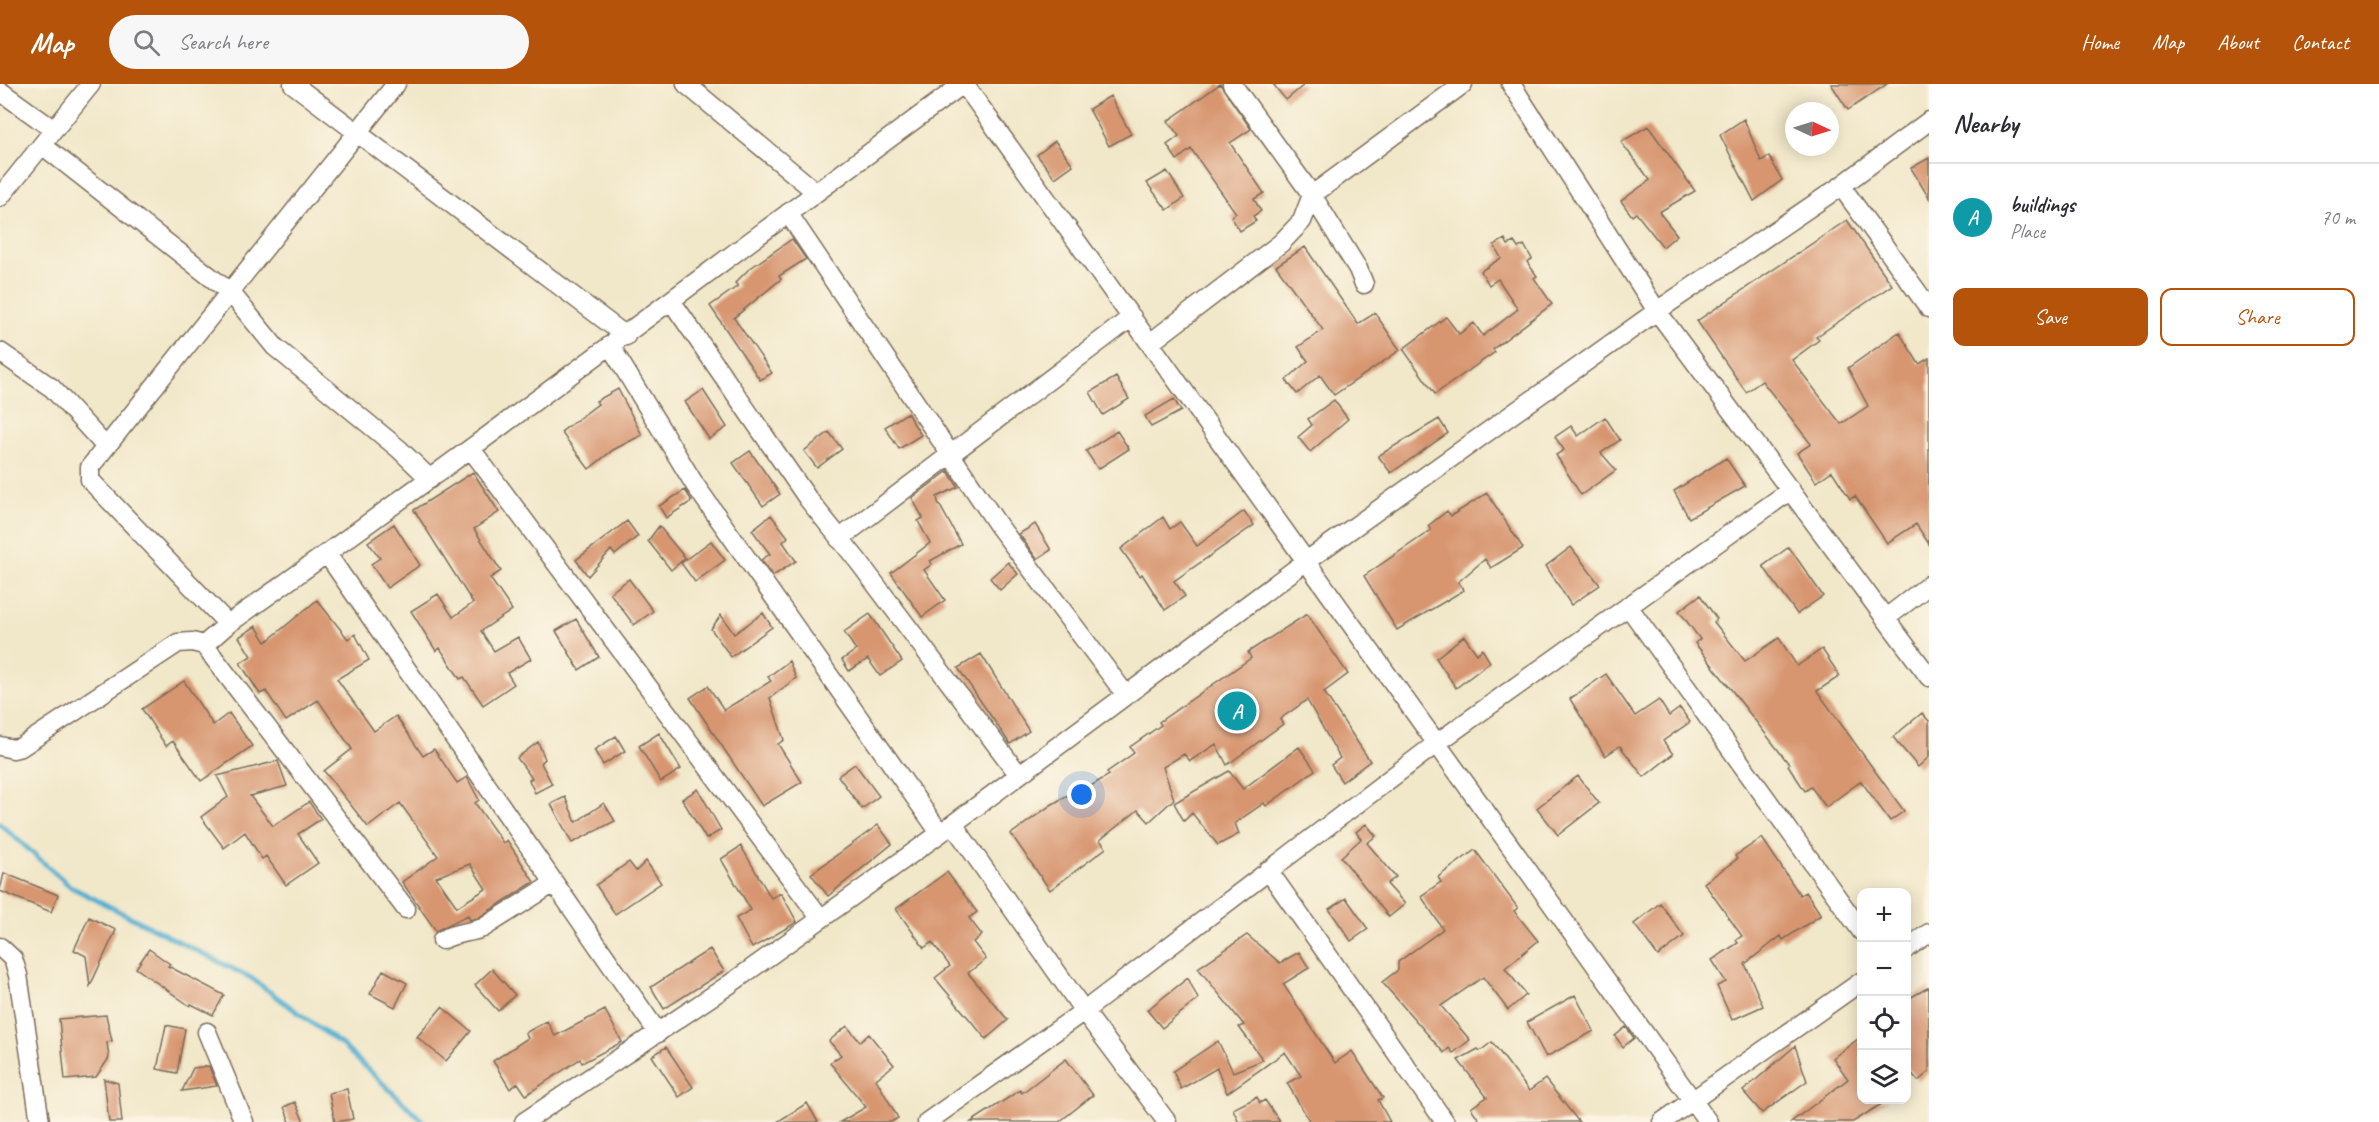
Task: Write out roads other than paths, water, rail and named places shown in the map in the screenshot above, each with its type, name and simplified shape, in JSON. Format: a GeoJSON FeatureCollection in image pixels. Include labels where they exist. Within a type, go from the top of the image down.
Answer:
{"type":"FeatureCollection","features":[{"type":"Feature","properties":{"kind":"street"},"geometry":{"type":"LineString","coordinates":[[0,197],[91,84]]}},
{"type":"Feature","properties":{"kind":"street"},"geometry":{"type":"LineString","coordinates":[[293,84],[618,342],[695,485],[946,828],[1167,1122]]}},
{"type":"Feature","properties":{"kind":"street"},"geometry":{"type":"LineString","coordinates":[[228,624],[90,480],[90,466],[231,293],[396,84]]}},
{"type":"Feature","properties":{"kind":"street"},"geometry":{"type":"LineString","coordinates":[[686,84],[816,192]]}},
{"type":"Feature","properties":{"kind":"street"},"geometry":{"type":"LineString","coordinates":[[204,645],[228,624],[618,342],[816,192],[964,84],[1708,1122]]}},
{"type":"Feature","properties":{"kind":"street"},"geometry":{"type":"LineString","coordinates":[[1232,84],[1312,195],[1358,269],[1364,284]]}},
{"type":"Feature","properties":{"kind":"street"},"geometry":{"type":"LineString","coordinates":[[1150,343],[1281,243],[1302,221],[1312,195],[1463,84]]}},
{"type":"Feature","properties":{"kind":"street"},"geometry":{"type":"LineString","coordinates":[[1511,84],[1657,311],[1929,676]]}},
{"type":"Feature","properties":{"kind":"street"},"geometry":{"type":"LineString","coordinates":[[0,91],[54,130]]}},
{"type":"Feature","properties":{"kind":"street"},"geometry":{"type":"LineString","coordinates":[[524,1122],[658,1033],[821,919],[1305,562],[1657,311],[1841,186],[1929,121]]}},
{"type":"Feature","properties":{"kind":"street"},"geometry":{"type":"LineString","coordinates":[[42,145],[231,293],[275,347],[399,449],[430,478]]}},
{"type":"Feature","properties":{"kind":"street"},"geometry":{"type":"LineString","coordinates":[[1841,186],[1929,308]]}},
{"type":"Feature","properties":{"kind":"street"},"geometry":{"type":"LineString","coordinates":[[788,213],[949,455],[1025,562],[1126,695]]}},
{"type":"Feature","properties":{"kind":"street"},"geometry":{"type":"LineString","coordinates":[[672,302],[808,499],[1019,775]]}},
{"type":"Feature","properties":{"kind":"street"},"geometry":{"type":"LineString","coordinates":[[839,539],[1132,317]]}},
{"type":"Feature","properties":{"kind":"street"},"geometry":{"type":"LineString","coordinates":[[0,352],[52,388],[106,447]]}},
{"type":"Feature","properties":{"kind":"street"},"geometry":{"type":"LineString","coordinates":[[471,449],[821,919]]}},
{"type":"Feature","properties":{"kind":"street"},"geometry":{"type":"LineString","coordinates":[[927,1122],[1084,1011],[1437,743],[1791,490]]}},
{"type":"Feature","properties":{"kind":"street"},"geometry":{"type":"LineString","coordinates":[[327,554],[658,1033]]}},
{"type":"Feature","properties":{"kind":"street"},"geometry":{"type":"LineString","coordinates":[[1886,618],[1929,585]]}},
{"type":"Feature","properties":{"kind":"street"},"geometry":{"type":"LineString","coordinates":[[1628,606],[1857,925]]}},
{"type":"Feature","properties":{"kind":"street"},"geometry":{"type":"LineString","coordinates":[[0,746],[13,749],[21,747],[178,643],[192,642],[204,645],[406,909]]}},
{"type":"Feature","properties":{"kind":"street"},"geometry":{"type":"LineString","coordinates":[[1268,870],[1445,1122]]}},
{"type":"Feature","properties":{"kind":"street"},"geometry":{"type":"LineString","coordinates":[[442,940],[457,932],[473,932],[483,928],[554,883]]}},
{"type":"Feature","properties":{"kind":"street"},"geometry":{"type":"LineString","coordinates":[[1911,946],[1929,933]]}},
{"type":"Feature","properties":{"kind":"street"},"geometry":{"type":"LineString","coordinates":[[0,947],[13,959],[18,975],[40,1122]]}},
{"type":"Feature","properties":{"kind":"street"},"geometry":{"type":"LineString","coordinates":[[1662,1122],[1857,984]]}},
{"type":"Feature","properties":{"kind":"street"},"geometry":{"type":"LineString","coordinates":[[207,1032],[244,1122]]}},
{"type":"Feature","properties":{"kind":"waterway"},"geometry":{"type":"LineString","coordinates":[[0,824],[71,887],[251,978],[342,1045],[424,1122]]}},
{"type":"Feature","properties":{"kind":"place","name":"buildings"},"geometry":{"type":"Point","coordinates":[1237,711]}}]}
